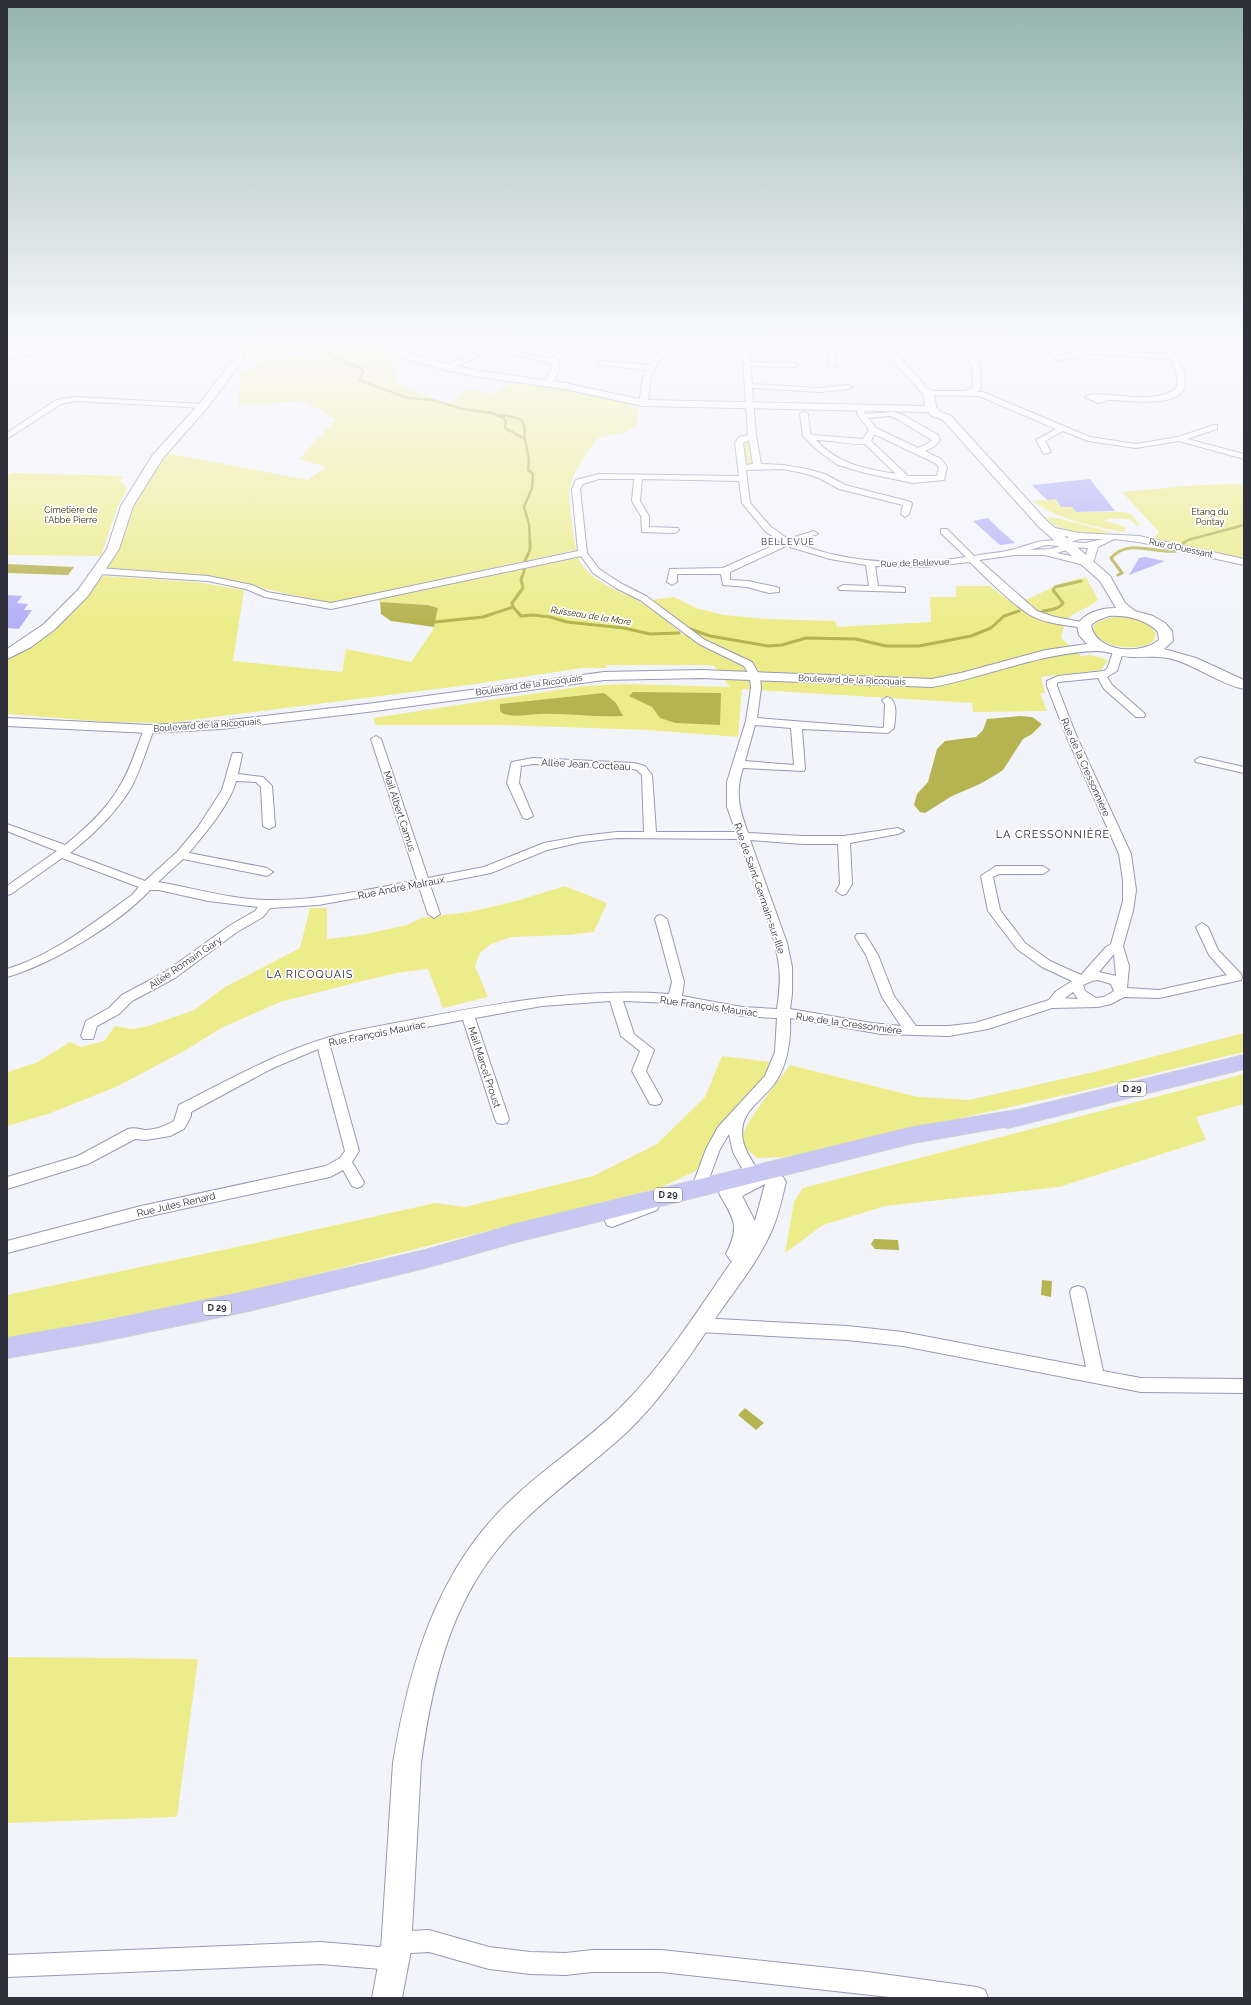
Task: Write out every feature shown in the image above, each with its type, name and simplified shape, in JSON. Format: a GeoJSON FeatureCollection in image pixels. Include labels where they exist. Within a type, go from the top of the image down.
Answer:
{"type":"FeatureCollection","features":[{"type":"Feature","properties":{"kind":"main road","name":"D 29"},"geometry":{"type":"LineString","coordinates":[[7,1348],[178,1317],[425,1259],[520,1242],[612,1221],[919,1147],[1021,1116],[1244,1062]]}},
{"type":"Feature","properties":{"kind":"main road","name":"D 29"},"geometry":{"type":"LineString","coordinates":[[425,1259],[516,1232],[890,1141],[955,1127],[1021,1116]]}},
{"type":"Feature","properties":{"kind":"street"},"geometry":{"type":"LineString","coordinates":[[7,655],[26,644],[59,618],[83,593],[112,550],[131,498],[158,456],[177,435]]}},
{"type":"Feature","properties":{"kind":"street"},"geometry":{"type":"LineString","coordinates":[[807,435],[823,452],[839,464],[913,480],[941,478],[943,467],[938,461],[919,450],[884,435]]}},
{"type":"Feature","properties":{"kind":"street"},"geometry":{"type":"LineString","coordinates":[[867,441],[869,435]]}},
{"type":"Feature","properties":{"kind":"street"},"geometry":{"type":"LineString","coordinates":[[919,450],[933,444],[936,440],[935,437],[931,435]]}},
{"type":"Feature","properties":{"kind":"street"},"geometry":{"type":"LineString","coordinates":[[962,435],[1046,526],[1105,579],[1120,605],[1130,613]]}},
{"type":"Feature","properties":{"kind":"street"},"geometry":{"type":"LineString","coordinates":[[1047,452],[1040,440],[1051,435]]}},
{"type":"Feature","properties":{"kind":"street"},"geometry":{"type":"LineString","coordinates":[[1078,435],[1088,439],[1136,446],[1179,439],[1192,435]]}},
{"type":"Feature","properties":{"kind":"street"},"geometry":{"type":"LineString","coordinates":[[752,436],[757,466]]}},
{"type":"Feature","properties":{"kind":"street","name":"Rue de Bellevue"},"geometry":{"type":"LineString","coordinates":[[752,436],[742,439],[739,443],[746,503],[768,529],[788,542],[834,558],[870,564],[921,564],[973,559],[1014,552],[1036,544],[1056,542],[1065,544],[1063,548],[1059,550],[1040,553]]}},
{"type":"Feature","properties":{"kind":"street"},"geometry":{"type":"LineString","coordinates":[[810,437],[834,438],[854,442],[867,441],[905,478]]}},
{"type":"Feature","properties":{"kind":"street"},"geometry":{"type":"LineString","coordinates":[[1179,439],[1244,457]]}},
{"type":"Feature","properties":{"kind":"street"},"geometry":{"type":"LineString","coordinates":[[741,468],[757,466],[783,467],[822,476],[842,487],[908,504],[904,514]]}},
{"type":"Feature","properties":{"kind":"street"},"geometry":{"type":"LineString","coordinates":[[742,479],[615,476],[587,478],[579,482],[576,489],[583,553],[590,565],[602,576],[643,598],[702,642],[741,659],[751,667],[754,676]]}},
{"type":"Feature","properties":{"kind":"street"},"geometry":{"type":"LineString","coordinates":[[638,477],[636,501],[645,516],[644,530],[675,530]]}},
{"type":"Feature","properties":{"kind":"street"},"geometry":{"type":"LineString","coordinates":[[1036,544],[1046,526]]}},
{"type":"Feature","properties":{"kind":"street","name":"Rue d'Ouessant"},"geometry":{"type":"LineString","coordinates":[[1046,526],[1079,536],[1117,537],[1170,545],[1244,562]]}},
{"type":"Feature","properties":{"kind":"street"},"geometry":{"type":"LineString","coordinates":[[944,531],[1034,613],[1085,631],[1100,646],[1130,654],[1152,652],[1177,656],[1206,667],[1235,683],[1244,684]]}},
{"type":"Feature","properties":{"kind":"street"},"geometry":{"type":"LineString","coordinates":[[672,582],[673,571],[725,571],[788,542],[814,534]]}},
{"type":"Feature","properties":{"kind":"street"},"geometry":{"type":"LineString","coordinates":[[1065,544],[1068,540],[1079,536]]}},
{"type":"Feature","properties":{"kind":"street","name":"Rue d'Ouessant"},"geometry":{"type":"LineString","coordinates":[[1065,544],[1094,545],[1117,537]]}},
{"type":"Feature","properties":{"kind":"street"},"geometry":{"type":"LineString","coordinates":[[1094,545],[1088,563],[1106,595],[1109,606],[1105,613],[1130,613],[1152,620],[1165,631],[1166,641]]}},
{"type":"Feature","properties":{"kind":"street","name":"Rue de Bellevue"},"geometry":{"type":"LineString","coordinates":[[1014,552],[1040,553],[1088,563]]}},
{"type":"Feature","properties":{"kind":"street"},"geometry":{"type":"LineString","coordinates":[[99,571],[222,581],[256,589],[265,594],[330,606],[370,599],[520,565],[583,553]]}},
{"type":"Feature","properties":{"kind":"street"},"geometry":{"type":"LineString","coordinates":[[870,564],[874,589]]}},
{"type":"Feature","properties":{"kind":"street"},"geometry":{"type":"LineString","coordinates":[[725,571],[726,583],[748,584],[776,590]]}},
{"type":"Feature","properties":{"kind":"street"},"geometry":{"type":"LineString","coordinates":[[842,588],[902,590]]}},
{"type":"Feature","properties":{"kind":"street","name":"Boulevard de la Ricoquais"},"geometry":{"type":"LineString","coordinates":[[8,722],[149,729],[221,725],[297,717],[584,677],[647,674],[754,676],[932,683],[963,677],[1046,654],[1076,642],[1085,631],[1087,620],[1105,613]]}},
{"type":"Feature","properties":{"kind":"street"},"geometry":{"type":"LineString","coordinates":[[1152,652],[1158,649],[1166,641]]}},
{"type":"Feature","properties":{"kind":"street"},"geometry":{"type":"LineString","coordinates":[[1166,641],[1221,665],[1244,684]]}},
{"type":"Feature","properties":{"kind":"street","name":"Boulevard de la Ricoquais"},"geometry":{"type":"LineString","coordinates":[[1046,654],[1100,646]]}},
{"type":"Feature","properties":{"kind":"street"},"geometry":{"type":"LineString","coordinates":[[1118,652],[1112,671],[1101,675],[1108,687],[1140,715]]}},
{"type":"Feature","properties":{"kind":"street","name":"Rue de la Cressonnière"},"geometry":{"type":"LineString","coordinates":[[1054,1003],[1060,995],[1081,981],[1110,950],[1117,946],[1130,900],[1130,874],[1125,854],[1071,735],[1052,686],[1052,680],[1101,675]]}},
{"type":"Feature","properties":{"kind":"street","name":"Rue de Saint-Germain-sur-Ille"},"geometry":{"type":"LineString","coordinates":[[699,1187],[712,1149],[723,1130],[771,1078],[782,1052],[784,1029],[783,1014],[786,994],[786,967],[781,943],[733,807],[733,782],[737,764],[751,721],[756,688],[754,676]]}},
{"type":"Feature","properties":{"kind":"street"},"geometry":{"type":"LineString","coordinates":[[751,721],[884,731],[889,728],[890,704],[887,700]]}},
{"type":"Feature","properties":{"kind":"street"},"geometry":{"type":"LineString","coordinates":[[737,764],[800,769],[796,725]]}},
{"type":"Feature","properties":{"kind":"street"},"geometry":{"type":"LineString","coordinates":[[7,892],[64,852],[99,820],[123,790],[149,729]]}},
{"type":"Feature","properties":{"kind":"street","name":"Mail Albert Camus"},"geometry":{"type":"LineString","coordinates":[[376,739],[434,914]]}},
{"type":"Feature","properties":{"kind":"street"},"geometry":{"type":"LineString","coordinates":[[7,974],[27,967],[81,937],[136,898],[181,855],[202,829],[228,790],[238,755]]}},
{"type":"Feature","properties":{"kind":"street"},"geometry":{"type":"LineString","coordinates":[[1200,760],[1244,770]]}},
{"type":"Feature","properties":{"kind":"street","name":"Allée Jean Cocteau"},"geometry":{"type":"LineString","coordinates":[[527,816],[513,783],[516,764],[533,761],[634,766],[641,768],[647,775],[650,835]]}},
{"type":"Feature","properties":{"kind":"street"},"geometry":{"type":"LineString","coordinates":[[231,777],[259,779],[266,786],[269,826]]}},
{"type":"Feature","properties":{"kind":"street","name":"Rue André Malraux"},"geometry":{"type":"LineString","coordinates":[[7,827],[147,886],[159,886],[208,898],[266,904],[340,899],[487,870],[544,847],[582,839],[617,835],[650,835],[743,836],[803,840],[844,840],[898,831]]}},
{"type":"Feature","properties":{"kind":"street"},"geometry":{"type":"LineString","coordinates":[[842,891],[846,884],[844,840]]}},
{"type":"Feature","properties":{"kind":"street"},"geometry":{"type":"LineString","coordinates":[[181,855],[267,872]]}},
{"type":"Feature","properties":{"kind":"street"},"geometry":{"type":"LineString","coordinates":[[1043,870],[996,870],[987,876],[994,911],[1021,946],[1046,964],[1081,981],[1080,994],[1092,1002]]}},
{"type":"Feature","properties":{"kind":"street","name":"Allée Romain Gary"},"geometry":{"type":"LineString","coordinates":[[88,1036],[91,1024],[114,1011],[127,998],[170,975],[233,929],[259,914],[266,904]]}},
{"type":"Feature","properties":{"kind":"street"},"geometry":{"type":"LineString","coordinates":[[661,919],[678,982],[675,999]]}},
{"type":"Feature","properties":{"kind":"street"},"geometry":{"type":"LineString","coordinates":[[1117,946],[1122,956],[1123,974],[1121,988],[1159,994],[1236,977],[1213,952],[1202,927]]}},
{"type":"Feature","properties":{"kind":"street"},"geometry":{"type":"LineString","coordinates":[[861,937],[872,955],[888,997],[912,1032]]}},
{"type":"Feature","properties":{"kind":"street","name":"Rue de la Cressonnière"},"geometry":{"type":"LineString","coordinates":[[783,1014],[801,1014],[879,1028],[912,1032],[959,1030],[998,1022],[1054,1003],[1092,1002],[1117,997],[1121,988],[1108,977],[1097,976],[1081,981]]}},
{"type":"Feature","properties":{"kind":"street"},"geometry":{"type":"LineString","coordinates":[[615,997],[628,1036],[647,1050],[639,1071],[655,1100]]}},
{"type":"Feature","properties":{"kind":"street","name":"Rue François Mauriac"},"geometry":{"type":"LineString","coordinates":[[7,1183],[83,1160],[133,1133],[146,1135],[165,1132],[179,1126],[184,1116],[184,1109],[298,1052],[323,1044],[524,1004],[615,997],[675,999],[750,1013],[783,1014]]}},
{"type":"Feature","properties":{"kind":"street","name":"Mail Marcel Proust"},"geometry":{"type":"LineString","coordinates":[[468,1015],[502,1119]]}},
{"type":"Feature","properties":{"kind":"street"},"geometry":{"type":"LineString","coordinates":[[323,1044],[352,1151],[345,1162],[357,1182]]}},
{"type":"Feature","properties":{"kind":"street"},"geometry":{"type":"LineString","coordinates":[[612,1221],[659,1204],[730,1187],[753,1174],[736,1146],[735,1130],[739,1114]]}},
{"type":"Feature","properties":{"kind":"street"},"geometry":{"type":"LineString","coordinates":[[705,1316],[746,1238],[748,1229],[745,1218],[729,1193],[758,1178],[866,1152],[890,1141]]}},
{"type":"Feature","properties":{"kind":"street","name":"Rue Jules Renard"},"geometry":{"type":"LineString","coordinates":[[7,1247],[140,1212],[330,1171],[345,1162]]}},
{"type":"Feature","properties":{"kind":"street"},"geometry":{"type":"LineString","coordinates":[[387,1998],[396,1950],[407,1763],[410,1742],[422,1684],[443,1616],[465,1574],[490,1539],[522,1504],[618,1425],[643,1400],[743,1263],[760,1235],[766,1221],[776,1182]]}},
{"type":"Feature","properties":{"kind":"street"},"geometry":{"type":"LineString","coordinates":[[1078,1292],[1096,1375]]}},
{"type":"Feature","properties":{"kind":"street"},"geometry":{"type":"LineString","coordinates":[[705,1316],[903,1340],[1096,1375],[1141,1385],[1244,1386]]}},
{"type":"Feature","properties":{"kind":"street"},"geometry":{"type":"LineString","coordinates":[[7,1966],[321,1953],[381,1958],[409,1942],[429,1942],[489,1958],[566,1964],[592,1960],[661,1961],[868,1983],[977,1998]]}},
{"type":"Feature","properties":{"kind":"green space"},"geometry":{"type":"Polygon","coordinates":[[[322,435],[613,435],[598,438],[583,459],[571,483],[569,499],[576,550],[342,602],[329,603],[217,578],[108,568],[116,551],[130,510],[166,453],[308,480],[326,467],[299,459],[322,435]]]}},
{"type":"Feature","properties":{"kind":"green space"},"geometry":{"type":"Polygon","coordinates":[[[743,442],[750,442],[754,464],[744,466],[743,442]]]}},
{"type":"Feature","properties":{"kind":"green space","name":"Cimetière de l'Abbé Pierre"},"geometry":{"type":"Polygon","coordinates":[[[14,473],[123,476],[120,480],[127,489],[117,508],[101,556],[7,555],[7,475],[14,473]]]}},
{"type":"Feature","properties":{"kind":"green space","name":"Etang du Pontay"},"geometry":{"type":"Polygon","coordinates":[[[1198,485],[1244,485],[1244,553],[1242,559],[1153,539],[1159,532],[1122,492],[1198,485]]]}},
{"type":"Feature","properties":{"kind":"green space"},"geometry":{"type":"Polygon","coordinates":[[[1099,495],[1058,503],[1061,507],[1072,507],[1076,512],[1124,512],[1131,514],[1140,525],[1137,526],[1130,519],[1107,519],[1105,521],[1126,527],[1124,531],[1130,533],[1092,526],[1055,514],[1033,501],[1099,495]]]}},
{"type":"Feature","properties":{"kind":"green space"},"geometry":{"type":"Polygon","coordinates":[[[1053,517],[1111,532],[1077,533],[1069,531],[1061,528],[1046,518],[1053,517]]]}},
{"type":"Feature","properties":{"kind":"green space"},"geometry":{"type":"Polygon","coordinates":[[[575,556],[578,557],[583,566],[597,580],[653,610],[683,635],[692,631],[650,600],[674,597],[696,608],[724,615],[766,619],[835,621],[837,627],[931,622],[930,597],[956,597],[956,586],[990,586],[1008,600],[1028,599],[1062,583],[1086,577],[1098,600],[1070,616],[1063,628],[1061,638],[1081,656],[1091,655],[1108,660],[1101,670],[1041,677],[1045,693],[1040,693],[1047,711],[973,712],[972,703],[742,689],[738,737],[648,730],[500,725],[376,725],[373,718],[583,686],[626,684],[730,687],[714,666],[707,665],[606,665],[607,668],[582,668],[476,684],[168,723],[108,722],[7,714],[7,659],[35,643],[60,623],[103,576],[197,582],[244,590],[233,661],[342,672],[346,649],[411,662],[433,630],[438,608],[428,605],[379,602],[378,599],[575,556]]]}},
{"type":"Feature","properties":{"kind":"green space"},"geometry":{"type":"Polygon","coordinates":[[[1113,617],[1131,618],[1143,622],[1156,634],[1154,641],[1139,647],[1130,647],[1110,644],[1102,640],[1096,635],[1093,628],[1097,622],[1113,617]]]}},
{"type":"Feature","properties":{"kind":"green space"},"geometry":{"type":"Polygon","coordinates":[[[565,886],[607,903],[594,932],[567,935],[511,937],[491,944],[480,953],[475,966],[488,997],[443,1008],[428,969],[402,972],[280,1002],[221,1028],[186,1050],[116,1087],[48,1114],[7,1126],[7,1072],[36,1063],[70,1042],[81,1047],[104,1041],[115,1026],[132,1029],[149,1026],[194,1010],[225,987],[300,948],[310,908],[327,908],[327,939],[361,935],[407,925],[421,918],[469,912],[516,901],[565,886]]]}},
{"type":"Feature","properties":{"kind":"green space"},"geometry":{"type":"Polygon","coordinates":[[[1244,1033],[1244,1052],[1078,1092],[785,1157],[757,1158],[748,1150],[743,1138],[748,1123],[790,1065],[918,1097],[969,1100],[1094,1072],[1244,1033]]]}},
{"type":"Feature","properties":{"kind":"green space"},"geometry":{"type":"Polygon","coordinates":[[[722,1056],[771,1062],[768,1072],[748,1093],[724,1125],[698,1170],[662,1187],[257,1289],[197,1302],[7,1338],[7,1295],[251,1244],[435,1203],[465,1207],[593,1176],[657,1144],[705,1097],[722,1056]]]}},
{"type":"Feature","properties":{"kind":"green space"},"geometry":{"type":"Polygon","coordinates":[[[1244,1074],[1244,1104],[1196,1117],[1206,1140],[1059,1187],[885,1206],[823,1225],[785,1253],[794,1202],[803,1188],[1244,1074]]]}},
{"type":"Feature","properties":{"kind":"green space"},"geometry":{"type":"Polygon","coordinates":[[[7,1657],[198,1659],[177,1817],[7,1823],[7,1657]]]}},
{"type":"Feature","properties":{"kind":"shaded area"},"geometry":{"type":"Polygon","coordinates":[[[7,564],[74,567],[68,575],[7,573],[7,564]]]}},
{"type":"Feature","properties":{"kind":"shaded area"},"geometry":{"type":"Polygon","coordinates":[[[380,602],[428,605],[438,608],[434,627],[391,621],[381,614],[380,602]]]}},
{"type":"Feature","properties":{"kind":"shaded area"},"geometry":{"type":"Polygon","coordinates":[[[633,692],[721,693],[720,725],[675,723],[660,718],[652,707],[629,696],[633,692]]]}},
{"type":"Feature","properties":{"kind":"shaded area"},"geometry":{"type":"Polygon","coordinates":[[[604,693],[616,703],[623,716],[539,714],[512,716],[500,711],[500,704],[604,693]]]}},
{"type":"Feature","properties":{"kind":"shaded area"},"geometry":{"type":"Polygon","coordinates":[[[1020,716],[1032,717],[1042,724],[1032,734],[1023,739],[1003,770],[980,784],[952,796],[925,813],[920,812],[914,805],[917,794],[928,782],[937,749],[945,741],[976,737],[983,730],[987,719],[1020,716]]]}},
{"type":"Feature","properties":{"kind":"shaded area"},"geometry":{"type":"Polygon","coordinates":[[[874,1239],[898,1240],[899,1250],[875,1249],[871,1244],[874,1239]]]}},
{"type":"Feature","properties":{"kind":"shaded area"},"geometry":{"type":"Polygon","coordinates":[[[1042,1280],[1052,1281],[1051,1297],[1041,1295],[1042,1280]]]}},
{"type":"Feature","properties":{"kind":"shaded area"},"geometry":{"type":"Polygon","coordinates":[[[745,1408],[764,1423],[756,1430],[738,1415],[745,1408]]]}},
{"type":"Feature","properties":{"kind":"building"},"geometry":{"type":"Polygon","coordinates":[[[1090,479],[1115,511],[1076,512],[1072,507],[1061,507],[1056,499],[1047,500],[1032,485],[1090,479]]]}},
{"type":"Feature","properties":{"kind":"building"},"geometry":{"type":"Polygon","coordinates":[[[988,518],[1015,543],[1000,545],[973,521],[988,518]]]}},
{"type":"Feature","properties":{"kind":"building"},"geometry":{"type":"Polygon","coordinates":[[[1145,557],[1165,561],[1129,575],[1139,558],[1145,557]]]}},
{"type":"Feature","properties":{"kind":"building"},"geometry":{"type":"Polygon","coordinates":[[[7,595],[22,596],[17,603],[28,604],[24,610],[32,610],[19,629],[7,628],[7,595]]]}},
{"type":"Feature","properties":{"kind":"waterway","name":"Ruisseau de la Mare"},"geometry":{"type":"LineString","coordinates":[[517,435],[525,439],[529,460],[528,470],[533,474],[532,488],[524,507],[529,524],[530,543]]}},
{"type":"Feature","properties":{"kind":"waterway","name":"Ruisseau de la Mare"},"geometry":{"type":"LineString","coordinates":[[1183,543],[1188,540],[1244,525]]}},
{"type":"Feature","properties":{"kind":"waterway","name":"Ruisseau de la Mare"},"geometry":{"type":"LineString","coordinates":[[1181,545],[1185,542]]}},
{"type":"Feature","properties":{"kind":"waterway","name":"Ruisseau de la Mare"},"geometry":{"type":"LineString","coordinates":[[513,607],[512,603],[523,588],[521,579],[524,571],[524,564],[530,550],[530,543]]}},
{"type":"Feature","properties":{"kind":"waterway","name":"Ruisseau de la Mare"},"geometry":{"type":"LineString","coordinates":[[1118,575],[1122,573],[1111,558],[1118,552],[1133,548],[1176,551]]}},
{"type":"Feature","properties":{"kind":"waterway","name":"Ruisseau de la Mare"},"geometry":{"type":"LineString","coordinates":[[1043,611],[1057,608],[1063,603],[1053,590],[1055,587],[1081,581]]}},
{"type":"Feature","properties":{"kind":"waterway"},"geometry":{"type":"LineString","coordinates":[[435,622],[483,617],[513,607]]}},
{"type":"Feature","properties":{"kind":"waterway","name":"Ruisseau de la Mare"},"geometry":{"type":"LineString","coordinates":[[513,607],[521,616],[533,615],[550,617],[567,622],[624,628],[650,634],[679,633]]}},
{"type":"Feature","properties":{"kind":"waterway","name":"Ruisseau de la Mare"},"geometry":{"type":"LineString","coordinates":[[690,629],[710,636],[768,646],[782,645],[806,638],[856,639],[886,646],[919,646],[971,636],[991,628],[1004,616],[1019,611]]}},
{"type":"Feature","properties":{"kind":"district","name":"BELLEVUE"},"geometry":{"type":"Point","coordinates":[788,542]}},
{"type":"Feature","properties":{"kind":"district","name":"LA CRESSONNIÈRE"},"geometry":{"type":"Point","coordinates":[1053,834]}},
{"type":"Feature","properties":{"kind":"district","name":"LA RICOQUAIS"},"geometry":{"type":"Point","coordinates":[310,974]}}]}
